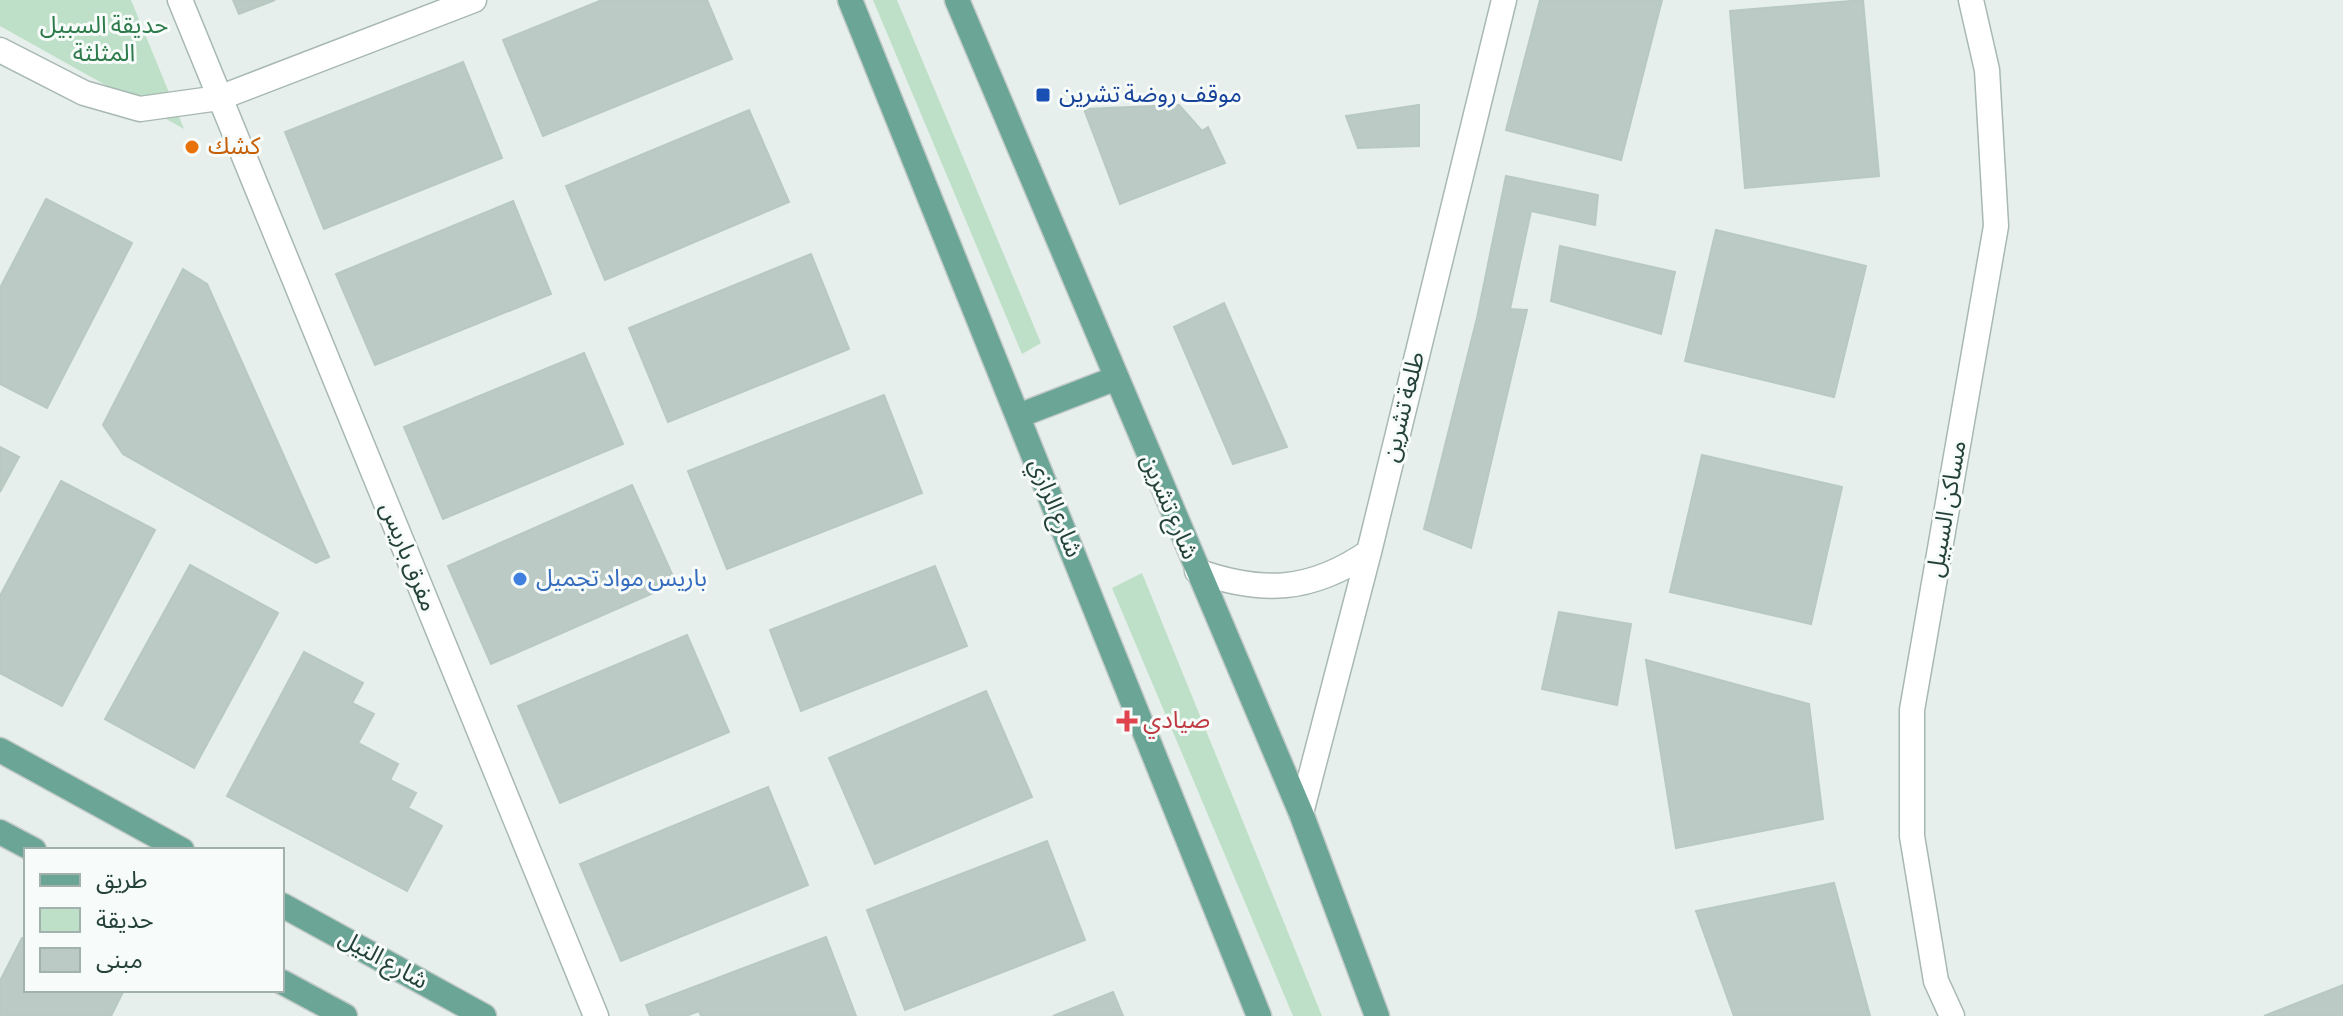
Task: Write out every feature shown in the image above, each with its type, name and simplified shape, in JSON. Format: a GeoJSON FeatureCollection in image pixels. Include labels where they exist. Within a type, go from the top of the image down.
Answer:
{"type":"FeatureCollection","features":[{"type":"Feature","properties":{"kind":"main road","name":"شارع الرازي"},"geometry":{"type":"LineString","coordinates":[[850,0],[1259,1016]]}},
{"type":"Feature","properties":{"kind":"main road","name":"شارع تشرين"},"geometry":{"type":"LineString","coordinates":[[957,0],[1114,379],[1301,813],[1377,1016]]}},
{"type":"Feature","properties":{"kind":"main road"},"geometry":{"type":"LineString","coordinates":[[1018,416],[1114,379]]}},
{"type":"Feature","properties":{"kind":"main road"},"geometry":{"type":"LineString","coordinates":[[0,750],[178,848]]}},
{"type":"Feature","properties":{"kind":"main road"},"geometry":{"type":"LineString","coordinates":[[0,832],[30,848]]}},
{"type":"Feature","properties":{"kind":"main road","name":"شارع النيل"},"geometry":{"type":"LineString","coordinates":[[284,906],[484,1016]]}},
{"type":"Feature","properties":{"kind":"main road"},"geometry":{"type":"LineString","coordinates":[[284,983],[345,1016]]}},
{"type":"Feature","properties":{"kind":"street","name":"مفرق باريس"},"geometry":{"type":"LineString","coordinates":[[180,0],[596,1016]]}},
{"type":"Feature","properties":{"kind":"street"},"geometry":{"type":"LineString","coordinates":[[0,50],[84,93],[140,109],[219,98],[474,0]]}},
{"type":"Feature","properties":{"kind":"street","name":"طلعة تشرين"},"geometry":{"type":"LineString","coordinates":[[1301,813],[1369,552],[1504,0]]}},
{"type":"Feature","properties":{"kind":"street","name":"مساكن السبيل"},"geometry":{"type":"LineString","coordinates":[[1952,1016],[1936,981],[1912,836],[1912,710],[1996,226],[1987,70],[1971,0]]}},
{"type":"Feature","properties":{"kind":"street"},"geometry":{"type":"LineString","coordinates":[[1197,571],[1252,587],[1298,585],[1339,573],[1369,552]]}},
{"type":"Feature","properties":{"kind":"green space","name":"حديقة السبيل المثلثة"},"geometry":{"type":"Polygon","coordinates":[[[0,0],[131,0],[184,129],[0,26],[0,0]]]}},
{"type":"Feature","properties":{"kind":"green space"},"geometry":{"type":"Polygon","coordinates":[[[873,0],[897,0],[1041,343],[1022,354],[873,0]]]}},
{"type":"Feature","properties":{"kind":"green space"},"geometry":{"type":"Polygon","coordinates":[[[1142,573],[1322,1016],[1293,1016],[1112,588],[1142,573]]]}},
{"type":"Feature","properties":{"kind":"building"},"geometry":{"type":"Polygon","coordinates":[[[233,0],[275,0],[239,14],[233,0]]]}},
{"type":"Feature","properties":{"kind":"building"},"geometry":{"type":"Polygon","coordinates":[[[602,0],[707,0],[732,59],[543,136],[503,40],[602,0]]]}},
{"type":"Feature","properties":{"kind":"building"},"geometry":{"type":"Polygon","coordinates":[[[1540,0],[1662,0],[1621,160],[1506,130],[1540,0]]]}},
{"type":"Feature","properties":{"kind":"building"},"geometry":{"type":"Polygon","coordinates":[[[1863,0],[1879,176],[1745,188],[1730,11],[1863,0]]]}},
{"type":"Feature","properties":{"kind":"building"},"geometry":{"type":"Polygon","coordinates":[[[463,62],[502,158],[324,229],[285,132],[463,62]]]}},
{"type":"Feature","properties":{"kind":"building"},"geometry":{"type":"Polygon","coordinates":[[[1179,105],[1202,131],[1208,127],[1225,163],[1120,204],[1084,109],[1179,105]]]}},
{"type":"Feature","properties":{"kind":"building"},"geometry":{"type":"Polygon","coordinates":[[[1419,105],[1419,146],[1358,148],[1346,116],[1419,105]]]}},
{"type":"Feature","properties":{"kind":"building"},"geometry":{"type":"Polygon","coordinates":[[[749,110],[789,202],[605,280],[566,186],[749,110]]]}},
{"type":"Feature","properties":{"kind":"building"},"geometry":{"type":"Polygon","coordinates":[[[1506,176],[1598,195],[1595,225],[1531,211],[1510,309],[1527,310],[1471,548],[1424,529],[1477,318],[1506,176]]]}},
{"type":"Feature","properties":{"kind":"building"},"geometry":{"type":"Polygon","coordinates":[[[46,199],[132,243],[47,408],[0,384],[0,288],[46,199]]]}},
{"type":"Feature","properties":{"kind":"building"},"geometry":{"type":"Polygon","coordinates":[[[513,201],[551,294],[375,365],[336,274],[513,201]]]}},
{"type":"Feature","properties":{"kind":"building"},"geometry":{"type":"Polygon","coordinates":[[[1716,230],[1866,266],[1834,397],[1685,361],[1716,230]]]}},
{"type":"Feature","properties":{"kind":"building"},"geometry":{"type":"Polygon","coordinates":[[[1560,246],[1675,272],[1661,334],[1551,301],[1560,246]]]}},
{"type":"Feature","properties":{"kind":"building"},"geometry":{"type":"Polygon","coordinates":[[[811,254],[849,349],[668,422],[629,328],[811,254]]]}},
{"type":"Feature","properties":{"kind":"building"},"geometry":{"type":"Polygon","coordinates":[[[183,269],[207,284],[329,557],[316,563],[123,454],[103,425],[183,269]]]}},
{"type":"Feature","properties":{"kind":"building"},"geometry":{"type":"Polygon","coordinates":[[[1224,303],[1287,447],[1233,464],[1174,327],[1224,303]]]}},
{"type":"Feature","properties":{"kind":"building"},"geometry":{"type":"Polygon","coordinates":[[[584,353],[623,444],[443,519],[404,427],[584,353]]]}},
{"type":"Feature","properties":{"kind":"building"},"geometry":{"type":"Polygon","coordinates":[[[884,395],[922,493],[727,569],[688,471],[884,395]]]}},
{"type":"Feature","properties":{"kind":"building"},"geometry":{"type":"Polygon","coordinates":[[[0,447],[19,457],[0,492],[0,447]]]}},
{"type":"Feature","properties":{"kind":"building"},"geometry":{"type":"Polygon","coordinates":[[[1702,455],[1842,487],[1811,624],[1670,592],[1702,455]]]}},
{"type":"Feature","properties":{"kind":"building"},"geometry":{"type":"Polygon","coordinates":[[[61,481],[155,530],[62,706],[0,673],[0,596],[61,481]]]}},
{"type":"Feature","properties":{"kind":"building"},"geometry":{"type":"Polygon","coordinates":[[[632,485],[676,583],[491,664],[448,566],[632,485]]]}},
{"type":"Feature","properties":{"kind":"building"},"geometry":{"type":"Polygon","coordinates":[[[190,565],[278,613],[194,768],[105,719],[190,565]]]}},
{"type":"Feature","properties":{"kind":"building"},"geometry":{"type":"Polygon","coordinates":[[[935,566],[967,646],[801,711],[770,630],[935,566]]]}},
{"type":"Feature","properties":{"kind":"building"},"geometry":{"type":"Polygon","coordinates":[[[1559,612],[1631,624],[1617,705],[1542,689],[1559,612]]]}},
{"type":"Feature","properties":{"kind":"building"},"geometry":{"type":"Polygon","coordinates":[[[687,635],[729,732],[560,803],[518,706],[687,635]]]}},
{"type":"Feature","properties":{"kind":"building"},"geometry":{"type":"Polygon","coordinates":[[[304,652],[363,683],[352,703],[374,714],[358,743],[398,764],[390,780],[416,793],[408,808],[442,826],[407,891],[227,796],[304,652]]]}},
{"type":"Feature","properties":{"kind":"building"},"geometry":{"type":"Polygon","coordinates":[[[1646,660],[1809,704],[1823,819],[1676,848],[1646,660]]]}},
{"type":"Feature","properties":{"kind":"building"},"geometry":{"type":"Polygon","coordinates":[[[986,691],[1032,797],[875,864],[829,758],[986,691]]]}},
{"type":"Feature","properties":{"kind":"building"},"geometry":{"type":"Polygon","coordinates":[[[768,787],[808,885],[621,961],[580,864],[768,787]]]}},
{"type":"Feature","properties":{"kind":"building"},"geometry":{"type":"Polygon","coordinates":[[[1047,841],[1085,940],[905,1010],[867,910],[1047,841]]]}},
{"type":"Feature","properties":{"kind":"building"},"geometry":{"type":"Polygon","coordinates":[[[1834,883],[1870,1016],[1734,1016],[1696,911],[1834,883]]]}},
{"type":"Feature","properties":{"kind":"building"},"geometry":{"type":"Polygon","coordinates":[[[826,937],[856,1016],[701,1016],[699,1011],[686,1016],[650,1016],[646,1005],[826,937]]]}},
{"type":"Feature","properties":{"kind":"building"},"geometry":{"type":"Polygon","coordinates":[[[22,938],[24,992],[123,992],[111,1016],[0,1016],[0,981],[22,938]]]}},
{"type":"Feature","properties":{"kind":"building"},"geometry":{"type":"Polygon","coordinates":[[[2343,985],[2343,1016],[2264,1016],[2343,985]]]}},
{"type":"Feature","properties":{"kind":"building"},"geometry":{"type":"Polygon","coordinates":[[[1113,992],[1123,1016],[1053,1016],[1113,992]]]}},
{"type":"Feature","properties":{"kind":"place","name":"موقف روضة تشرين"},"geometry":{"type":"Point","coordinates":[1043,95]}},
{"type":"Feature","properties":{"kind":"place","name":"كشك"},"geometry":{"type":"Point","coordinates":[192,147]}},
{"type":"Feature","properties":{"kind":"place","name":"باريس مواد تجميل"},"geometry":{"type":"Point","coordinates":[520,579]}},
{"type":"Feature","properties":{"kind":"place","name":"صيادي"},"geometry":{"type":"Point","coordinates":[1127,721]}}]}
